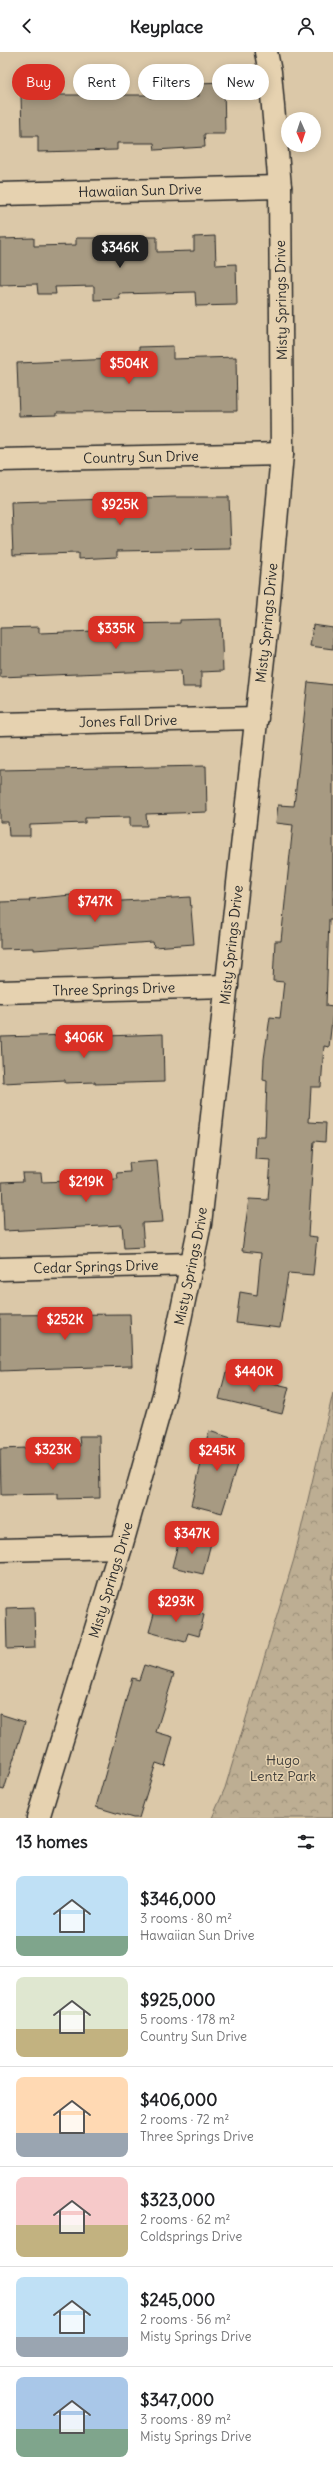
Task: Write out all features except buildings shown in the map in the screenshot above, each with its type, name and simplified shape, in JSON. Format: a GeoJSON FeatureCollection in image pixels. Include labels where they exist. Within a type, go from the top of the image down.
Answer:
{"type":"FeatureCollection","features":[{"type":"Feature","properties":{"kind":"street","name":"Misty Springs Drive"},"geometry":{"type":"LineString","coordinates":[[38,1818],[121,1547],[165,1391],[193,1264],[200,1224],[257,718],[282,454],[280,187],[270,72],[266,52]]}},
{"type":"Feature","properties":{"kind":"street","name":"Hawaiian Sun Drive"},"geometry":{"type":"LineString","coordinates":[[0,194],[280,187]]}},
{"type":"Feature","properties":{"kind":"street","name":"Country Sun Drive"},"geometry":{"type":"LineString","coordinates":[[0,460],[282,454]]}},
{"type":"Feature","properties":{"kind":"street","name":"Jones Fall Drive"},"geometry":{"type":"LineString","coordinates":[[0,724],[257,718]]}},
{"type":"Feature","properties":{"kind":"street","name":"Three Springs Drive"},"geometry":{"type":"LineString","coordinates":[[0,992],[227,986]]}},
{"type":"Feature","properties":{"kind":"street","name":"Cedar Springs Drive"},"geometry":{"type":"LineString","coordinates":[[0,1269],[193,1264]]}},
{"type":"Feature","properties":{"kind":"street"},"geometry":{"type":"LineString","coordinates":[[0,1550],[121,1547]]}},
{"type":"Feature","properties":{"kind":"green space","name":"Hugo Lentz Park"},"geometry":{"type":"Polygon","coordinates":[[[333,1393],[333,1818],[212,1818],[225,1788],[294,1559],[333,1393]]]}}]}
